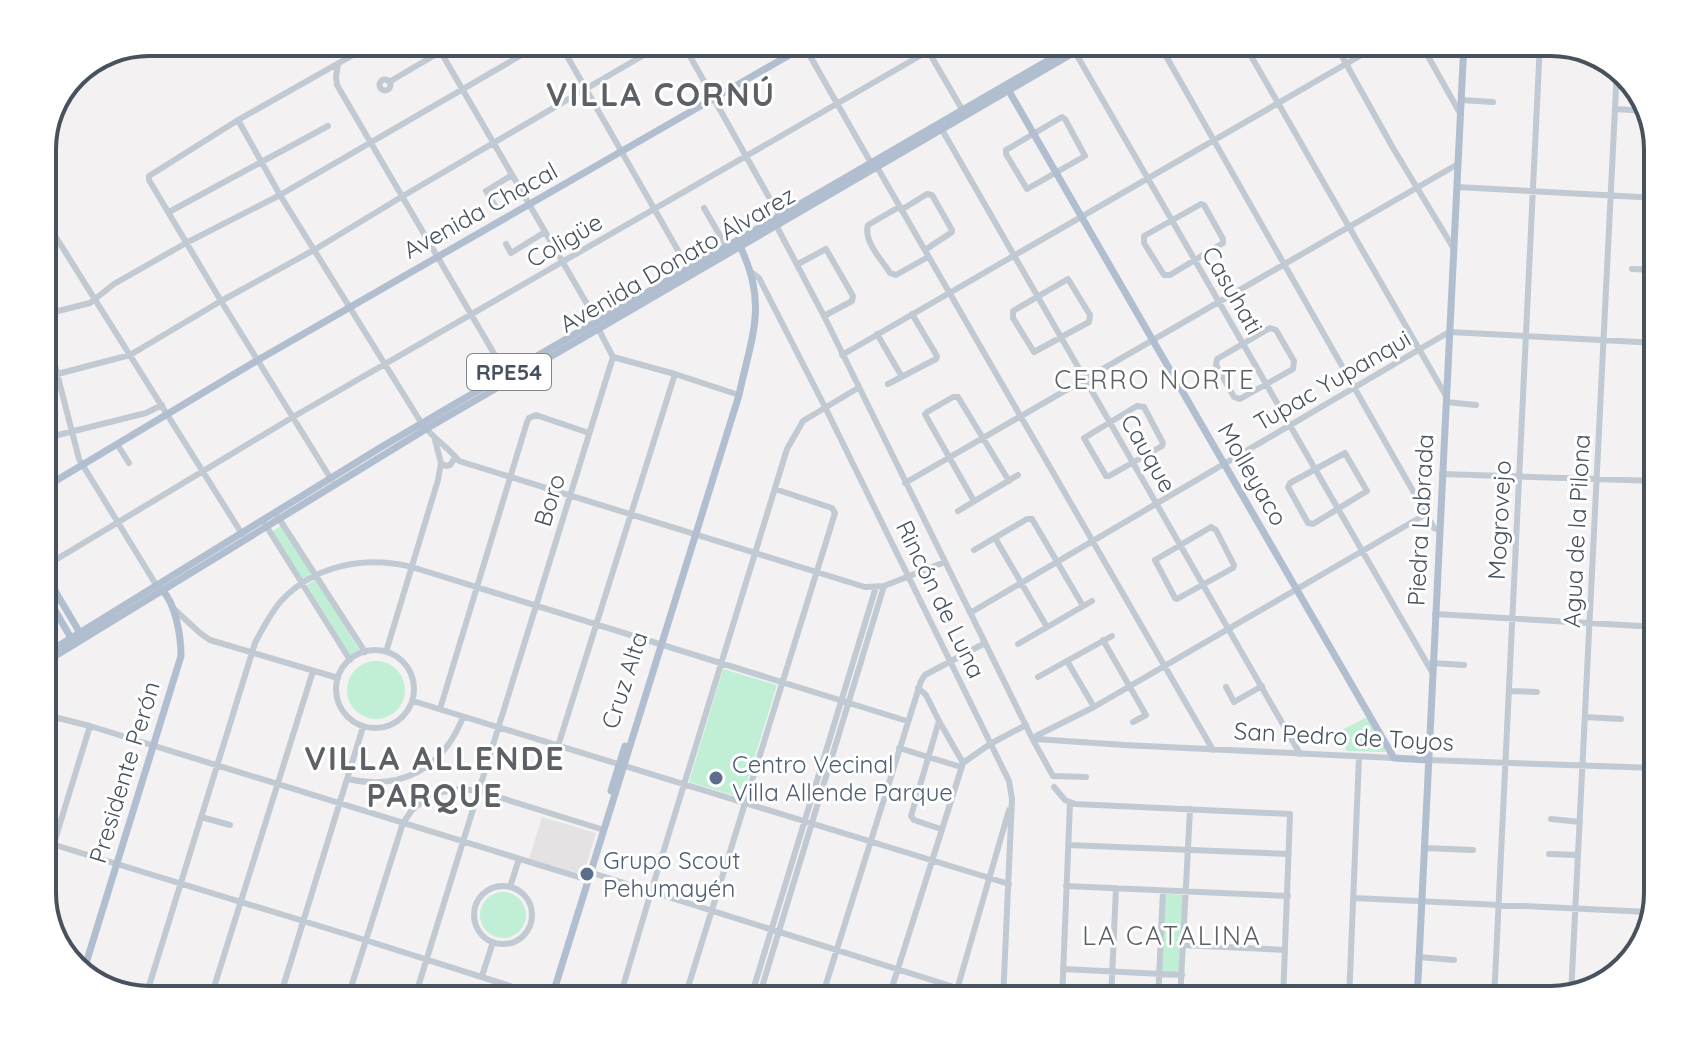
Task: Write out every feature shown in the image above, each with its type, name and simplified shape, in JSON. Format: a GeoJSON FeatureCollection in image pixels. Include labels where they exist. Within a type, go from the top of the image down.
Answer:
{"type":"FeatureCollection","features":[{"type":"Feature","properties":{"kind":"main road","name":"Avenida Chacal"},"geometry":{"type":"LineString","coordinates":[[56,481],[167,413],[713,100],[784,56]]}},
{"type":"Feature","properties":{"kind":"main road","name":"Avenida Donato Álvarez"},"geometry":{"type":"LineString","coordinates":[[1007,87],[1055,56]]}},
{"type":"Feature","properties":{"kind":"main road","name":"Avenida Donato Álvarez"},"geometry":{"type":"LineString","coordinates":[[277,516],[597,325],[776,225],[1007,87],[1067,56]]}},
{"type":"Feature","properties":{"kind":"main road","name":"Piedra Labrada"},"geometry":{"type":"LineString","coordinates":[[1418,986],[1463,56]]}},
{"type":"Feature","properties":{"kind":"main road","name":"Molleyaco"},"geometry":{"type":"LineString","coordinates":[[1007,87],[1394,758]]}},
{"type":"Feature","properties":{"kind":"main road","name":"Avenida Donato Álvarez"},"geometry":{"type":"LineString","coordinates":[[160,589],[331,479],[424,427],[506,374],[597,325],[726,246],[739,243],[779,215],[941,128],[964,112]]}},
{"type":"Feature","properties":{"kind":"main road","name":"Rincón de Luna"},"geometry":{"type":"LineString","coordinates":[[739,243],[752,273]]}},
{"type":"Feature","properties":{"kind":"main road","name":"Cruz Alta"},"geometry":{"type":"LineString","coordinates":[[553,986],[743,374],[756,325],[752,273]]}},
{"type":"Feature","properties":{"kind":"main road","name":"Avenida Donato Álvarez"},"geometry":{"type":"LineString","coordinates":[[160,589],[242,534],[265,524]]}},
{"type":"Feature","properties":{"kind":"main road","name":"Presidente Perón"},"geometry":{"type":"LineString","coordinates":[[86,962],[181,656],[173,608],[160,589]]}},
{"type":"Feature","properties":{"kind":"main road","name":"RPE54"},"geometry":{"type":"LineString","coordinates":[[56,649],[160,589]]}},
{"type":"Feature","properties":{"kind":"main road"},"geometry":{"type":"LineString","coordinates":[[56,596],[78,638]]}},
{"type":"Feature","properties":{"kind":"main road"},"geometry":{"type":"LineString","coordinates":[[56,607],[78,638]]}},
{"type":"Feature","properties":{"kind":"main road","name":"RPE54"},"geometry":{"type":"LineString","coordinates":[[56,654],[78,638]]}},
{"type":"Feature","properties":{"kind":"main road","name":"San Pedro de Toyos"},"geometry":{"type":"LineString","coordinates":[[1394,758],[1428,760]]}},
{"type":"Feature","properties":{"kind":"street"},"geometry":{"type":"LineString","coordinates":[[331,479],[186,243],[149,176],[238,120],[352,56]]}},
{"type":"Feature","properties":{"kind":"street"},"geometry":{"type":"LineString","coordinates":[[389,82],[433,56]]}},
{"type":"Feature","properties":{"kind":"street"},"geometry":{"type":"LineString","coordinates":[[444,56],[563,261],[613,357],[737,394]]}},
{"type":"Feature","properties":{"kind":"street"},"geometry":{"type":"LineString","coordinates":[[56,312],[94,300],[114,284],[280,195],[520,56]]}},
{"type":"Feature","properties":{"kind":"street"},"geometry":{"type":"LineString","coordinates":[[567,56],[688,268]]}},
{"type":"Feature","properties":{"kind":"street"},"geometry":{"type":"LineString","coordinates":[[58,374],[130,355],[642,56]]}},
{"type":"Feature","properties":{"kind":"street"},"geometry":{"type":"LineString","coordinates":[[689,56],[779,215]]}},
{"type":"Feature","properties":{"kind":"street"},"geometry":{"type":"LineString","coordinates":[[810,56],[1213,750]]}},
{"type":"Feature","properties":{"kind":"street","name":"Coligüe"},"geometry":{"type":"LineString","coordinates":[[56,561],[293,417],[919,56]]}},
{"type":"Feature","properties":{"kind":"street"},"geometry":{"type":"LineString","coordinates":[[931,56],[964,112]]}},
{"type":"Feature","properties":{"kind":"street","name":"Casuhati"},"geometry":{"type":"LineString","coordinates":[[1077,56],[1432,672]]}},
{"type":"Feature","properties":{"kind":"street"},"geometry":{"type":"LineString","coordinates":[[1166,56],[1434,528],[1439,530]]}},
{"type":"Feature","properties":{"kind":"street"},"geometry":{"type":"LineString","coordinates":[[1251,56],[1446,399],[1476,405]]}},
{"type":"Feature","properties":{"kind":"street"},"geometry":{"type":"LineString","coordinates":[[1342,56],[1454,249]]}},
{"type":"Feature","properties":{"kind":"street"},"geometry":{"type":"LineString","coordinates":[[842,355],[1360,56]]}},
{"type":"Feature","properties":{"kind":"street"},"geometry":{"type":"LineString","coordinates":[[1428,56],[1461,115]]}},
{"type":"Feature","properties":{"kind":"street","name":"Mogrovejo"},"geometry":{"type":"LineString","coordinates":[[1495,986],[1539,56]]}},
{"type":"Feature","properties":{"kind":"street"},"geometry":{"type":"LineString","coordinates":[[338,64],[337,85],[506,374]]}},
{"type":"Feature","properties":{"kind":"street","name":"Agua de la Pilona"},"geometry":{"type":"LineString","coordinates":[[1572,984],[1616,83]]}},
{"type":"Feature","properties":{"kind":"street"},"geometry":{"type":"LineString","coordinates":[[1461,100],[1493,102]]}},
{"type":"Feature","properties":{"kind":"street"},"geometry":{"type":"LineString","coordinates":[[1615,109],[1635,110]]}},
{"type":"Feature","properties":{"kind":"street"},"geometry":{"type":"LineString","coordinates":[[1059,118],[1065,119],[1085,156],[1057,174],[1027,189],[1006,150],[1059,118]]}},
{"type":"Feature","properties":{"kind":"street"},"geometry":{"type":"LineString","coordinates":[[238,120],[280,195],[424,427],[452,452],[438,480],[386,652]]}},
{"type":"Feature","properties":{"kind":"street"},"geometry":{"type":"LineString","coordinates":[[169,212],[328,126]]}},
{"type":"Feature","properties":{"kind":"street","name":"Cauque"},"geometry":{"type":"LineString","coordinates":[[941,128],[1300,754]]}},
{"type":"Feature","properties":{"kind":"street"},"geometry":{"type":"LineString","coordinates":[[905,483],[1458,164]]}},
{"type":"Feature","properties":{"kind":"street"},"geometry":{"type":"LineString","coordinates":[[497,209],[486,191],[512,175]]}},
{"type":"Feature","properties":{"kind":"street"},"geometry":{"type":"LineString","coordinates":[[1457,187],[1644,197]]}},
{"type":"Feature","properties":{"kind":"street"},"geometry":{"type":"LineString","coordinates":[[927,194],[932,195],[952,232],[926,254],[896,275],[890,273],[866,229],[868,225],[927,194]]}},
{"type":"Feature","properties":{"kind":"street"},"geometry":{"type":"LineString","coordinates":[[1204,205],[1223,239],[1221,246],[1195,260],[1170,275],[1164,275],[1144,243],[1144,236],[1171,219],[1204,205]]}},
{"type":"Feature","properties":{"kind":"street"},"geometry":{"type":"LineString","coordinates":[[704,208],[726,246]]}},
{"type":"Feature","properties":{"kind":"street"},"geometry":{"type":"LineString","coordinates":[[776,225],[1053,776],[1086,777]]}},
{"type":"Feature","properties":{"kind":"street"},"geometry":{"type":"LineString","coordinates":[[506,244],[511,253],[545,232]]}},
{"type":"Feature","properties":{"kind":"street"},"geometry":{"type":"LineString","coordinates":[[56,238],[242,534]]}},
{"type":"Feature","properties":{"kind":"street"},"geometry":{"type":"LineString","coordinates":[[798,264],[826,249],[853,296],[852,301],[824,316]]}},
{"type":"Feature","properties":{"kind":"street"},"geometry":{"type":"LineString","coordinates":[[1632,269],[1644,269]]}},
{"type":"Feature","properties":{"kind":"street","name":"Rincón de Luna"},"geometry":{"type":"LineString","coordinates":[[752,273],[759,278],[825,407],[1009,781],[1012,799],[1003,986]]}},
{"type":"Feature","properties":{"kind":"street"},"geometry":{"type":"LineString","coordinates":[[1070,280],[1091,319],[1062,337],[1036,352],[1031,350],[1012,315],[1013,311],[1070,280]]}},
{"type":"Feature","properties":{"kind":"street"},"geometry":{"type":"LineString","coordinates":[[888,384],[936,359],[912,314]]}},
{"type":"Feature","properties":{"kind":"street"},"geometry":{"type":"LineString","coordinates":[[1270,328],[1276,330],[1295,365],[1240,399],[1234,397],[1216,361],[1243,344],[1270,328]]}},
{"type":"Feature","properties":{"kind":"street"},"geometry":{"type":"LineString","coordinates":[[1449,332],[1644,342]]}},
{"type":"Feature","properties":{"kind":"street","name":"Tupac Yupanqui"},"geometry":{"type":"LineString","coordinates":[[970,613],[1449,332]]}},
{"type":"Feature","properties":{"kind":"street"},"geometry":{"type":"LineString","coordinates":[[877,334],[902,377]]}},
{"type":"Feature","properties":{"kind":"street","name":"Boro"},"geometry":{"type":"LineString","coordinates":[[418,986],[613,357]]}},
{"type":"Feature","properties":{"kind":"street"},"geometry":{"type":"LineString","coordinates":[[56,367],[82,466],[160,589]]}},
{"type":"Feature","properties":{"kind":"street"},"geometry":{"type":"LineString","coordinates":[[558,746],[675,374]]}},
{"type":"Feature","properties":{"kind":"street"},"geometry":{"type":"LineString","coordinates":[[623,986],[787,449],[806,418],[858,388]]}},
{"type":"Feature","properties":{"kind":"street"},"geometry":{"type":"LineString","coordinates":[[974,501],[925,414],[953,397],[958,397],[1009,481]]}},
{"type":"Feature","properties":{"kind":"street"},"geometry":{"type":"LineString","coordinates":[[56,436],[146,413],[162,405]]}},
{"type":"Feature","properties":{"kind":"street"},"geometry":{"type":"LineString","coordinates":[[1140,406],[1144,407],[1163,440],[1162,446],[1133,462],[1106,476],[1084,441],[1085,436],[1140,406]]}},
{"type":"Feature","properties":{"kind":"street"},"geometry":{"type":"LineString","coordinates":[[440,709],[527,422],[536,415],[589,433]]}},
{"type":"Feature","properties":{"kind":"street"},"geometry":{"type":"LineString","coordinates":[[433,437],[447,462]]}},
{"type":"Feature","properties":{"kind":"street"},"geometry":{"type":"LineString","coordinates":[[117,444],[129,463]]}},
{"type":"Feature","properties":{"kind":"street"},"geometry":{"type":"LineString","coordinates":[[1342,454],[1347,455],[1367,491],[1313,524],[1308,523],[1288,487],[1315,469],[1342,454]]}},
{"type":"Feature","properties":{"kind":"street"},"geometry":{"type":"LineString","coordinates":[[447,462],[463,463],[865,587],[884,586],[945,562]]}},
{"type":"Feature","properties":{"kind":"street"},"geometry":{"type":"LineString","coordinates":[[1442,474],[1644,481]]}},
{"type":"Feature","properties":{"kind":"street"},"geometry":{"type":"LineString","coordinates":[[958,511],[1018,475]]}},
{"type":"Feature","properties":{"kind":"street"},"geometry":{"type":"LineString","coordinates":[[688,986],[835,513],[834,510],[775,489]]}},
{"type":"Feature","properties":{"kind":"street"},"geometry":{"type":"LineString","coordinates":[[1032,738],[1094,707],[1426,514]]}},
{"type":"Feature","properties":{"kind":"street"},"geometry":{"type":"LineString","coordinates":[[277,516],[365,652]]}},
{"type":"Feature","properties":{"kind":"street"},"geometry":{"type":"LineString","coordinates":[[974,550],[1032,519],[1083,606]]}},
{"type":"Feature","properties":{"kind":"street"},"geometry":{"type":"LineString","coordinates":[[265,524],[350,660]]}},
{"type":"Feature","properties":{"kind":"street"},"geometry":{"type":"LineString","coordinates":[[1211,527],[1216,530],[1234,565],[1204,584],[1177,599],[1155,560],[1211,527]]}},
{"type":"Feature","properties":{"kind":"street"},"geometry":{"type":"LineString","coordinates":[[995,538],[1047,627]]}},
{"type":"Feature","properties":{"kind":"street"},"geometry":{"type":"LineString","coordinates":[[149,986],[251,653],[265,624],[287,595],[332,569],[357,562],[412,567],[907,721]]}},
{"type":"Feature","properties":{"kind":"street"},"geometry":{"type":"LineString","coordinates":[[754,986],[884,586]]}},
{"type":"Feature","properties":{"kind":"street"},"geometry":{"type":"LineString","coordinates":[[845,702],[876,587]]}},
{"type":"Feature","properties":{"kind":"street"},"geometry":{"type":"LineString","coordinates":[[1018,644],[1092,601]]}},
{"type":"Feature","properties":{"kind":"street"},"geometry":{"type":"LineString","coordinates":[[173,608],[208,639],[338,678]]}},
{"type":"Feature","properties":{"kind":"street"},"geometry":{"type":"LineString","coordinates":[[1435,614],[1644,626]]}},
{"type":"Feature","properties":{"kind":"street"},"geometry":{"type":"LineString","coordinates":[[1038,677],[1112,636]]}},
{"type":"Feature","properties":{"kind":"street"},"geometry":{"type":"LineString","coordinates":[[1103,640],[1146,715],[1133,722]]}},
{"type":"Feature","properties":{"kind":"street"},"geometry":{"type":"LineString","coordinates":[[825,986],[918,688],[925,675],[985,643]]}},
{"type":"Feature","properties":{"kind":"street"},"geometry":{"type":"LineString","coordinates":[[365,652],[386,652],[395,656],[409,671],[413,680],[413,701],[394,724],[363,727],[343,711],[337,695],[338,678],[350,660],[365,652]]}},
{"type":"Feature","properties":{"kind":"street"},"geometry":{"type":"LineString","coordinates":[[1067,661],[1094,707]]}},
{"type":"Feature","properties":{"kind":"street"},"geometry":{"type":"LineString","coordinates":[[1432,663],[1464,665]]}},
{"type":"Feature","properties":{"kind":"street"},"geometry":{"type":"LineString","coordinates":[[214,986],[313,671]]}},
{"type":"Feature","properties":{"kind":"street"},"geometry":{"type":"LineString","coordinates":[[1226,687],[1234,702],[1262,686]]}},
{"type":"Feature","properties":{"kind":"street"},"geometry":{"type":"LineString","coordinates":[[918,688],[926,695],[962,765]]}},
{"type":"Feature","properties":{"kind":"street"},"geometry":{"type":"LineString","coordinates":[[1509,691],[1537,692]]}},
{"type":"Feature","properties":{"kind":"street"},"geometry":{"type":"LineString","coordinates":[[413,701],[1009,884]]}},
{"type":"Feature","properties":{"kind":"street"},"geometry":{"type":"LineString","coordinates":[[348,779],[385,783],[417,773],[442,754],[463,717]]}},
{"type":"Feature","properties":{"kind":"street"},"geometry":{"type":"LineString","coordinates":[[1585,717],[1621,719]]}},
{"type":"Feature","properties":{"kind":"street"},"geometry":{"type":"LineString","coordinates":[[56,718],[519,859],[651,892],[951,986]]}},
{"type":"Feature","properties":{"kind":"street"},"geometry":{"type":"LineString","coordinates":[[939,721],[911,816],[914,820],[941,829]]}},
{"type":"Feature","properties":{"kind":"street"},"geometry":{"type":"LineString","coordinates":[[892,986],[962,765],[990,744],[1026,725]]}},
{"type":"Feature","properties":{"kind":"street"},"geometry":{"type":"LineString","coordinates":[[56,838],[90,726]]}},
{"type":"Feature","properties":{"kind":"street"},"geometry":{"type":"LineString","coordinates":[[283,986],[363,727]]}},
{"type":"Feature","properties":{"kind":"street","name":"San Pedro de Toyos"},"geometry":{"type":"LineString","coordinates":[[1032,738],[1394,758]]}},
{"type":"Feature","properties":{"kind":"street"},"geometry":{"type":"LineString","coordinates":[[899,748],[962,765]]}},
{"type":"Feature","properties":{"kind":"street"},"geometry":{"type":"LineString","coordinates":[[1350,986],[1359,757]]}},
{"type":"Feature","properties":{"kind":"street","name":"San Pedro de Toyos"},"geometry":{"type":"LineString","coordinates":[[1428,760],[1644,768]]}},
{"type":"Feature","properties":{"kind":"street"},"geometry":{"type":"LineString","coordinates":[[1054,787],[1070,803],[1291,813],[1284,986]]}},
{"type":"Feature","properties":{"kind":"street"},"geometry":{"type":"LineString","coordinates":[[351,986],[403,823],[412,810],[436,793],[460,789],[479,791],[602,829]]}},
{"type":"Feature","properties":{"kind":"street"},"geometry":{"type":"LineString","coordinates":[[958,986],[1012,799]]}},
{"type":"Feature","properties":{"kind":"street"},"geometry":{"type":"LineString","coordinates":[[1062,986],[1070,803]]}},
{"type":"Feature","properties":{"kind":"street"},"geometry":{"type":"LineString","coordinates":[[1181,986],[1190,809]]}},
{"type":"Feature","properties":{"kind":"street"},"geometry":{"type":"LineString","coordinates":[[201,817],[230,825]]}},
{"type":"Feature","properties":{"kind":"street"},"geometry":{"type":"LineString","coordinates":[[1551,819],[1580,822]]}},
{"type":"Feature","properties":{"kind":"street"},"geometry":{"type":"LineString","coordinates":[[762,986],[807,823]]}},
{"type":"Feature","properties":{"kind":"street"},"geometry":{"type":"LineString","coordinates":[[1068,845],[1289,854]]}},
{"type":"Feature","properties":{"kind":"street"},"geometry":{"type":"LineString","coordinates":[[56,846],[511,986]]}},
{"type":"Feature","properties":{"kind":"street"},"geometry":{"type":"LineString","coordinates":[[1424,848],[1473,850]]}},
{"type":"Feature","properties":{"kind":"street"},"geometry":{"type":"LineString","coordinates":[[1549,854],[1578,855]]}},
{"type":"Feature","properties":{"kind":"street"},"geometry":{"type":"LineString","coordinates":[[510,887],[519,859]]}},
{"type":"Feature","properties":{"kind":"street"},"geometry":{"type":"LineString","coordinates":[[1066,886],[1288,896]]}},
{"type":"Feature","properties":{"kind":"street"},"geometry":{"type":"LineString","coordinates":[[510,887],[519,891],[529,902],[531,922],[523,935],[515,940],[493,942],[478,930],[475,908],[488,890],[510,887]]}},
{"type":"Feature","properties":{"kind":"street"},"geometry":{"type":"LineString","coordinates":[[1112,986],[1116,888]]}},
{"type":"Feature","properties":{"kind":"street"},"geometry":{"type":"LineString","coordinates":[[1159,986],[1163,891]]}},
{"type":"Feature","properties":{"kind":"street"},"geometry":{"type":"LineString","coordinates":[[1354,898],[1642,912]]}},
{"type":"Feature","properties":{"kind":"street"},"geometry":{"type":"LineString","coordinates":[[482,976],[493,942]]}},
{"type":"Feature","properties":{"kind":"street"},"geometry":{"type":"LineString","coordinates":[[1183,945],[1285,950]]}},
{"type":"Feature","properties":{"kind":"street"},"geometry":{"type":"LineString","coordinates":[[1419,957],[1454,960]]}},
{"type":"Feature","properties":{"kind":"street"},"geometry":{"type":"LineString","coordinates":[[1063,969],[1182,975]]}},
{"type":"Feature","properties":{"kind":"shaded area"},"geometry":{"type":"Polygon","coordinates":[[[542,817],[596,833],[583,876],[529,859],[542,817]]]}},
{"type":"Feature","properties":{"kind":"green space"},"geometry":{"type":"Polygon","coordinates":[[[281,526],[313,573],[302,580],[272,531],[281,526]]]}},
{"type":"Feature","properties":{"kind":"green space"},"geometry":{"type":"Polygon","coordinates":[[[316,579],[359,650],[350,655],[307,585],[316,579]]]}},
{"type":"Feature","properties":{"kind":"green space"},"geometry":{"type":"Polygon","coordinates":[[[376,661],[397,669],[405,690],[397,711],[376,719],[355,711],[347,690],[355,669],[376,661]]]}},
{"type":"Feature","properties":{"kind":"green space"},"geometry":{"type":"Polygon","coordinates":[[[723,669],[777,685],[742,798],[689,782],[723,669]]]}},
{"type":"Feature","properties":{"kind":"green space"},"geometry":{"type":"Polygon","coordinates":[[[1369,716],[1386,752],[1347,751],[1336,733],[1369,716]]]}},
{"type":"Feature","properties":{"kind":"green space"},"geometry":{"type":"Polygon","coordinates":[[[503,892],[520,898],[526,915],[520,932],[503,938],[486,932],[480,915],[486,898],[503,892]]]}},
{"type":"Feature","properties":{"kind":"green space"},"geometry":{"type":"Polygon","coordinates":[[[1165,894],[1183,895],[1180,972],[1161,972],[1165,894]]]}},
{"type":"Feature","properties":{"kind":"place","name":"Centro Vecinal Villa Allende Parque"},"geometry":{"type":"Point","coordinates":[716,778]}},
{"type":"Feature","properties":{"kind":"place","name":"Grupo Scout Pehumayén"},"geometry":{"type":"Point","coordinates":[587,874]}},
{"type":"Feature","properties":{"kind":"district","name":"VILLA CORNÚ"},"geometry":{"type":"Point","coordinates":[661,94]}},
{"type":"Feature","properties":{"kind":"district","name":"CERRO NORTE"},"geometry":{"type":"Point","coordinates":[1155,379]}},
{"type":"Feature","properties":{"kind":"district","name":"VILLA ALLENDE PARQUE"},"geometry":{"type":"Point","coordinates":[435,776]}},
{"type":"Feature","properties":{"kind":"district","name":"LA CATALINA"},"geometry":{"type":"Point","coordinates":[1172,935]}}]}
